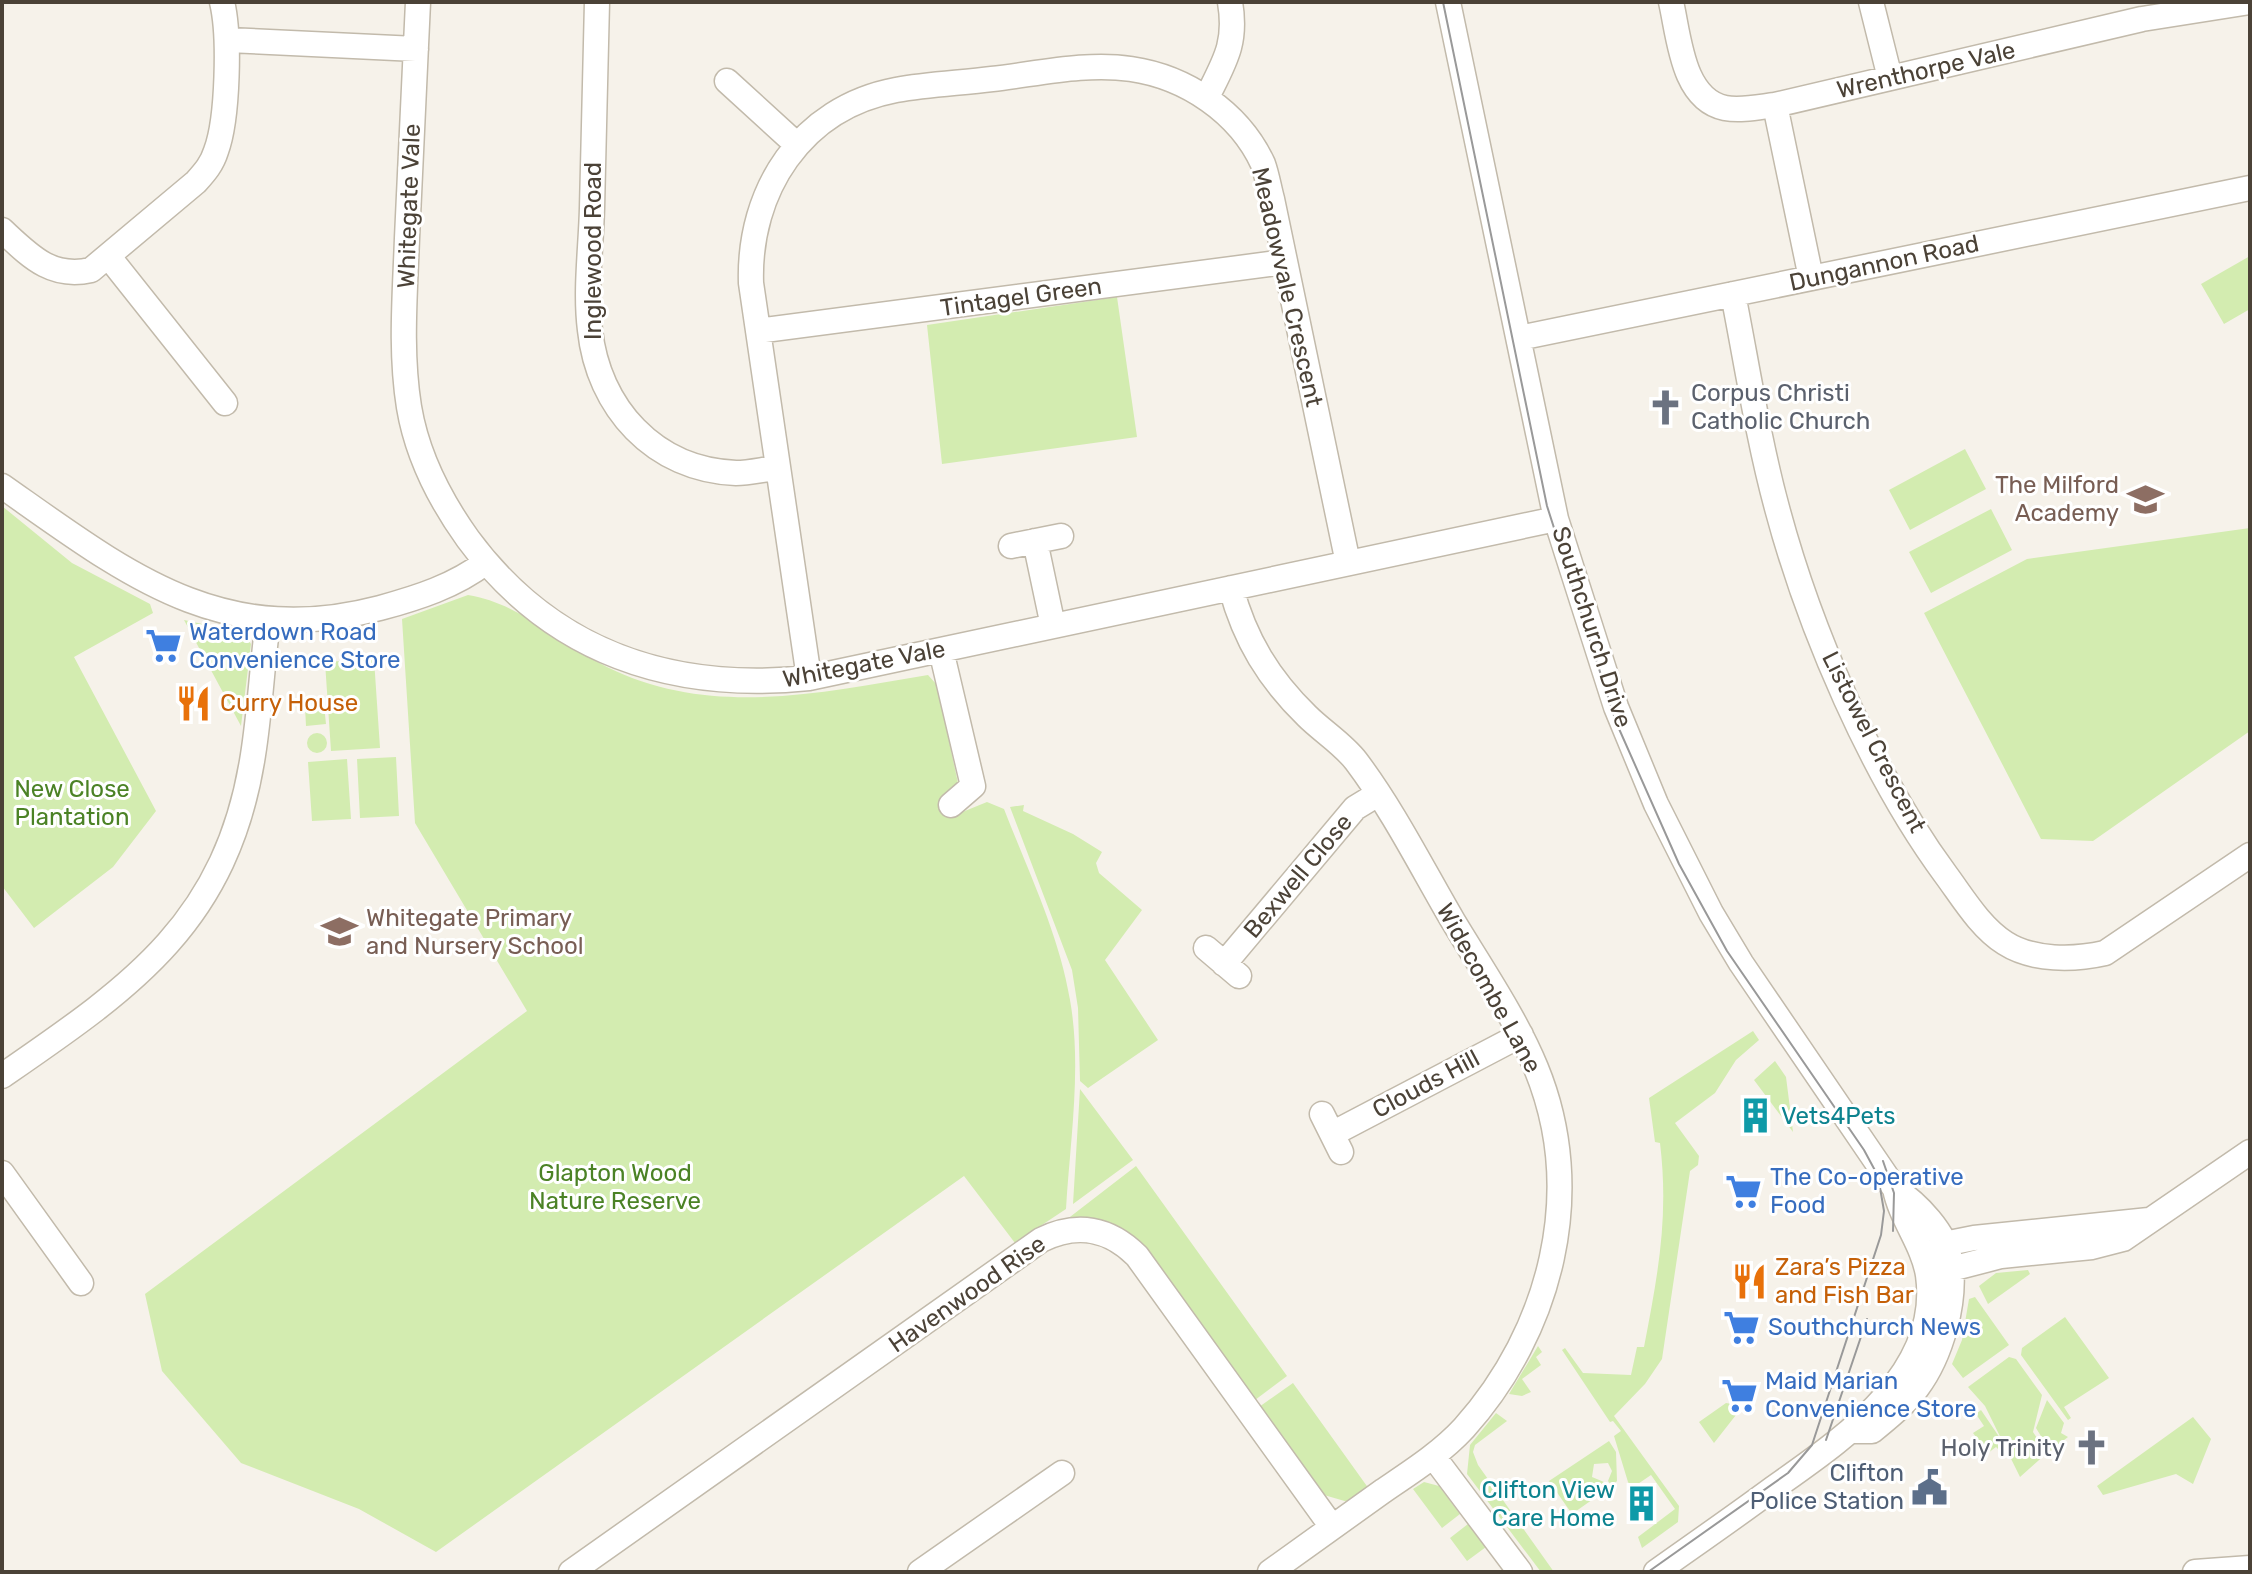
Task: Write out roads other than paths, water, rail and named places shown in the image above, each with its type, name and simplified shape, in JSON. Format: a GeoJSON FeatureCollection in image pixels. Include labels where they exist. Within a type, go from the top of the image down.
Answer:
{"type":"FeatureCollection","features":[{"type":"Feature","properties":{"kind":"street"},"geometry":{"type":"LineString","coordinates":[[2,230],[30,256],[54,271],[73,274],[91,270],[209,167],[221,129],[228,40],[222,2]]}},
{"type":"Feature","properties":{"kind":"street","name":"Whitegate Vale"},"geometry":{"type":"LineString","coordinates":[[418,2],[403,345],[413,423],[435,486],[486,562],[547,618],[576,637],[638,665],[724,682],[809,678],[1556,519]]}},
{"type":"Feature","properties":{"kind":"street","name":"Inglewood Road"},"geometry":{"type":"LineString","coordinates":[[597,2],[589,326],[602,381],[616,410],[634,431],[658,449],[696,465],[736,473],[778,468]]}},
{"type":"Feature","properties":{"kind":"street"},"geometry":{"type":"LineString","coordinates":[[1207,97],[1231,49],[1234,25],[1230,2]]}},
{"type":"Feature","properties":{"kind":"street","name":"Southchurch Drive"},"geometry":{"type":"LineString","coordinates":[[1448,2],[1556,519],[1616,707],[1680,854],[1741,963],[1895,1189],[1900,1211],[1934,1268]]}},
{"type":"Feature","properties":{"kind":"street","name":"Wrenthorpe Vale"},"geometry":{"type":"LineString","coordinates":[[1671,2],[1685,63],[1700,92],[1724,108],[1775,105],[2142,19],[2250,2]]}},
{"type":"Feature","properties":{"kind":"street"},"geometry":{"type":"LineString","coordinates":[[1871,2],[1890,78]]}},
{"type":"Feature","properties":{"kind":"street"},"geometry":{"type":"LineString","coordinates":[[228,40],[416,49]]}},
{"type":"Feature","properties":{"kind":"street","name":"Meadowvale Crescent"},"geometry":{"type":"LineString","coordinates":[[809,678],[758,331],[750,252],[758,215],[772,178],[796,144],[822,120],[852,104],[910,88],[1090,68],[1130,69],[1167,78],[1207,97],[1239,129],[1263,164],[1348,563]]}},
{"type":"Feature","properties":{"kind":"street"},"geometry":{"type":"LineString","coordinates":[[727,81],[796,144]]}},
{"type":"Feature","properties":{"kind":"street"},"geometry":{"type":"LineString","coordinates":[[1775,105],[1811,278]]}},
{"type":"Feature","properties":{"kind":"street","name":"Dungannon Road"},"geometry":{"type":"LineString","coordinates":[[1519,338],[2250,188]]}},
{"type":"Feature","properties":{"kind":"street"},"geometry":{"type":"LineString","coordinates":[[109,257],[226,403]]}},
{"type":"Feature","properties":{"kind":"street","name":"Tintagel Green"},"geometry":{"type":"LineString","coordinates":[[758,331],[1285,262]]}},
{"type":"Feature","properties":{"kind":"street","name":"Listowel Crescent"},"geometry":{"type":"LineString","coordinates":[[1733,294],[1777,506],[1823,641],[1891,787],[1932,855],[1989,931],[2014,948],[2033,954],[2084,958],[2105,953],[2250,855]]}},
{"type":"Feature","properties":{"kind":"street"},"geometry":{"type":"LineString","coordinates":[[2,486],[144,581],[195,603],[268,621],[345,616],[410,600],[457,581],[486,562]]}},
{"type":"Feature","properties":{"kind":"street"},"geometry":{"type":"LineString","coordinates":[[1011,546],[1061,536]]}},
{"type":"Feature","properties":{"kind":"street"},"geometry":{"type":"LineString","coordinates":[[1035,541],[1053,626]]}},
{"type":"Feature","properties":{"kind":"street","name":"Widecombe Lane"},"geometry":{"type":"LineString","coordinates":[[1231,588],[1240,621],[1272,678],[1354,758],[1521,1035],[1537,1069],[1557,1138],[1561,1198],[1553,1254],[1536,1316],[1516,1356],[1463,1428],[1433,1456],[1270,1572]]}},
{"type":"Feature","properties":{"kind":"street"},"geometry":{"type":"LineString","coordinates":[[2,1076],[98,1010],[137,976],[174,939],[204,894],[223,856],[253,756],[268,621]]}},
{"type":"Feature","properties":{"kind":"street"},"geometry":{"type":"LineString","coordinates":[[941,650],[973,786],[951,805]]}},
{"type":"Feature","properties":{"kind":"street","name":"Bexwell Close"},"geometry":{"type":"LineString","coordinates":[[1223,963],[1355,808],[1378,794]]}},
{"type":"Feature","properties":{"kind":"street","name":"Clouds Hill"},"geometry":{"type":"LineString","coordinates":[[1331,1133],[1521,1035]]}},
{"type":"Feature","properties":{"kind":"street"},"geometry":{"type":"LineString","coordinates":[[1934,1268],[2123,1239],[2250,1152]]}},
{"type":"Feature","properties":{"kind":"street"},"geometry":{"type":"LineString","coordinates":[[2,1173],[68,1276]]}},
{"type":"Feature","properties":{"kind":"street","name":"Southchurch Drive"},"geometry":{"type":"LineString","coordinates":[[1895,1189],[1913,1201],[1944,1244]]}},
{"type":"Feature","properties":{"kind":"street"},"geometry":{"type":"LineString","coordinates":[[1656,1572],[1691,1562],[1854,1431],[1909,1365],[1920,1339],[1934,1268],[1944,1244],[2152,1220]]}},
{"type":"Feature","properties":{"kind":"street","name":"Havenwood Rise"},"geometry":{"type":"LineString","coordinates":[[571,1572],[1041,1240],[1073,1229],[1109,1234],[1137,1256],[1332,1527]]}},
{"type":"Feature","properties":{"kind":"street"},"geometry":{"type":"LineString","coordinates":[[1433,1456],[1520,1572]]}},
{"type":"Feature","properties":{"kind":"street"},"geometry":{"type":"LineString","coordinates":[[920,1572],[1062,1473]]}},
{"type":"Feature","properties":{"kind":"street"},"geometry":{"type":"LineString","coordinates":[[2195,1572],[2250,1568]]}},
{"type":"Feature","properties":{"kind":"tram line"},"geometry":{"type":"LineString","coordinates":[[1443,2],[1547,506],[1616,722],[1679,864],[1727,951],[1864,1150],[1878,1176],[1884,1211],[1881,1235],[1812,1445],[1788,1473],[1648,1572]]}},
{"type":"Feature","properties":{"kind":"tram line"},"geometry":{"type":"LineString","coordinates":[[1883,1161],[1894,1193],[1893,1231]]}},
{"type":"Feature","properties":{"kind":"tram line"},"geometry":{"type":"LineString","coordinates":[[1826,1440],[1867,1319]]}},
{"type":"Feature","properties":{"kind":"place","name":"Corpus Christi Catholic Church"},"geometry":{"type":"Point","coordinates":[1665,407]}},
{"type":"Feature","properties":{"kind":"place","name":"The Milford Academy"},"geometry":{"type":"Point","coordinates":[2145,499]}},
{"type":"Feature","properties":{"kind":"place","name":"Waterdown Road Convenience Store"},"geometry":{"type":"Point","coordinates":[163,646]}},
{"type":"Feature","properties":{"kind":"place","name":"Curry House"},"geometry":{"type":"Point","coordinates":[194,703]}},
{"type":"Feature","properties":{"kind":"place","name":"Whitegate Primary and Nursery School"},"geometry":{"type":"Point","coordinates":[340,932]}},
{"type":"Feature","properties":{"kind":"place","name":"Vets4Pets"},"geometry":{"type":"Point","coordinates":[1755,1116]}},
{"type":"Feature","properties":{"kind":"place","name":"The Co-operative Food"},"geometry":{"type":"Point","coordinates":[1744,1191]}},
{"type":"Feature","properties":{"kind":"place","name":"Zara’s Pizza and Fish Bar"},"geometry":{"type":"Point","coordinates":[1749,1281]}},
{"type":"Feature","properties":{"kind":"place","name":"Southchurch News"},"geometry":{"type":"Point","coordinates":[1742,1327]}},
{"type":"Feature","properties":{"kind":"place","name":"Maid Marian Convenience Store"},"geometry":{"type":"Point","coordinates":[1739,1395]}},
{"type":"Feature","properties":{"kind":"place","name":"Holy Trinity"},"geometry":{"type":"Point","coordinates":[2091,1448]}},
{"type":"Feature","properties":{"kind":"place","name":"Clifton Police Station"},"geometry":{"type":"Point","coordinates":[1930,1487]}},
{"type":"Feature","properties":{"kind":"place","name":"Clifton View Care Home"},"geometry":{"type":"Point","coordinates":[1641,1504]}},
{"type":"Feature","properties":{"kind":"park label","name":"New Close Plantation"},"geometry":{"type":"Point","coordinates":[72,803]}},
{"type":"Feature","properties":{"kind":"park label","name":"Glapton Wood Nature Reserve"},"geometry":{"type":"Point","coordinates":[615,1187]}}]}
